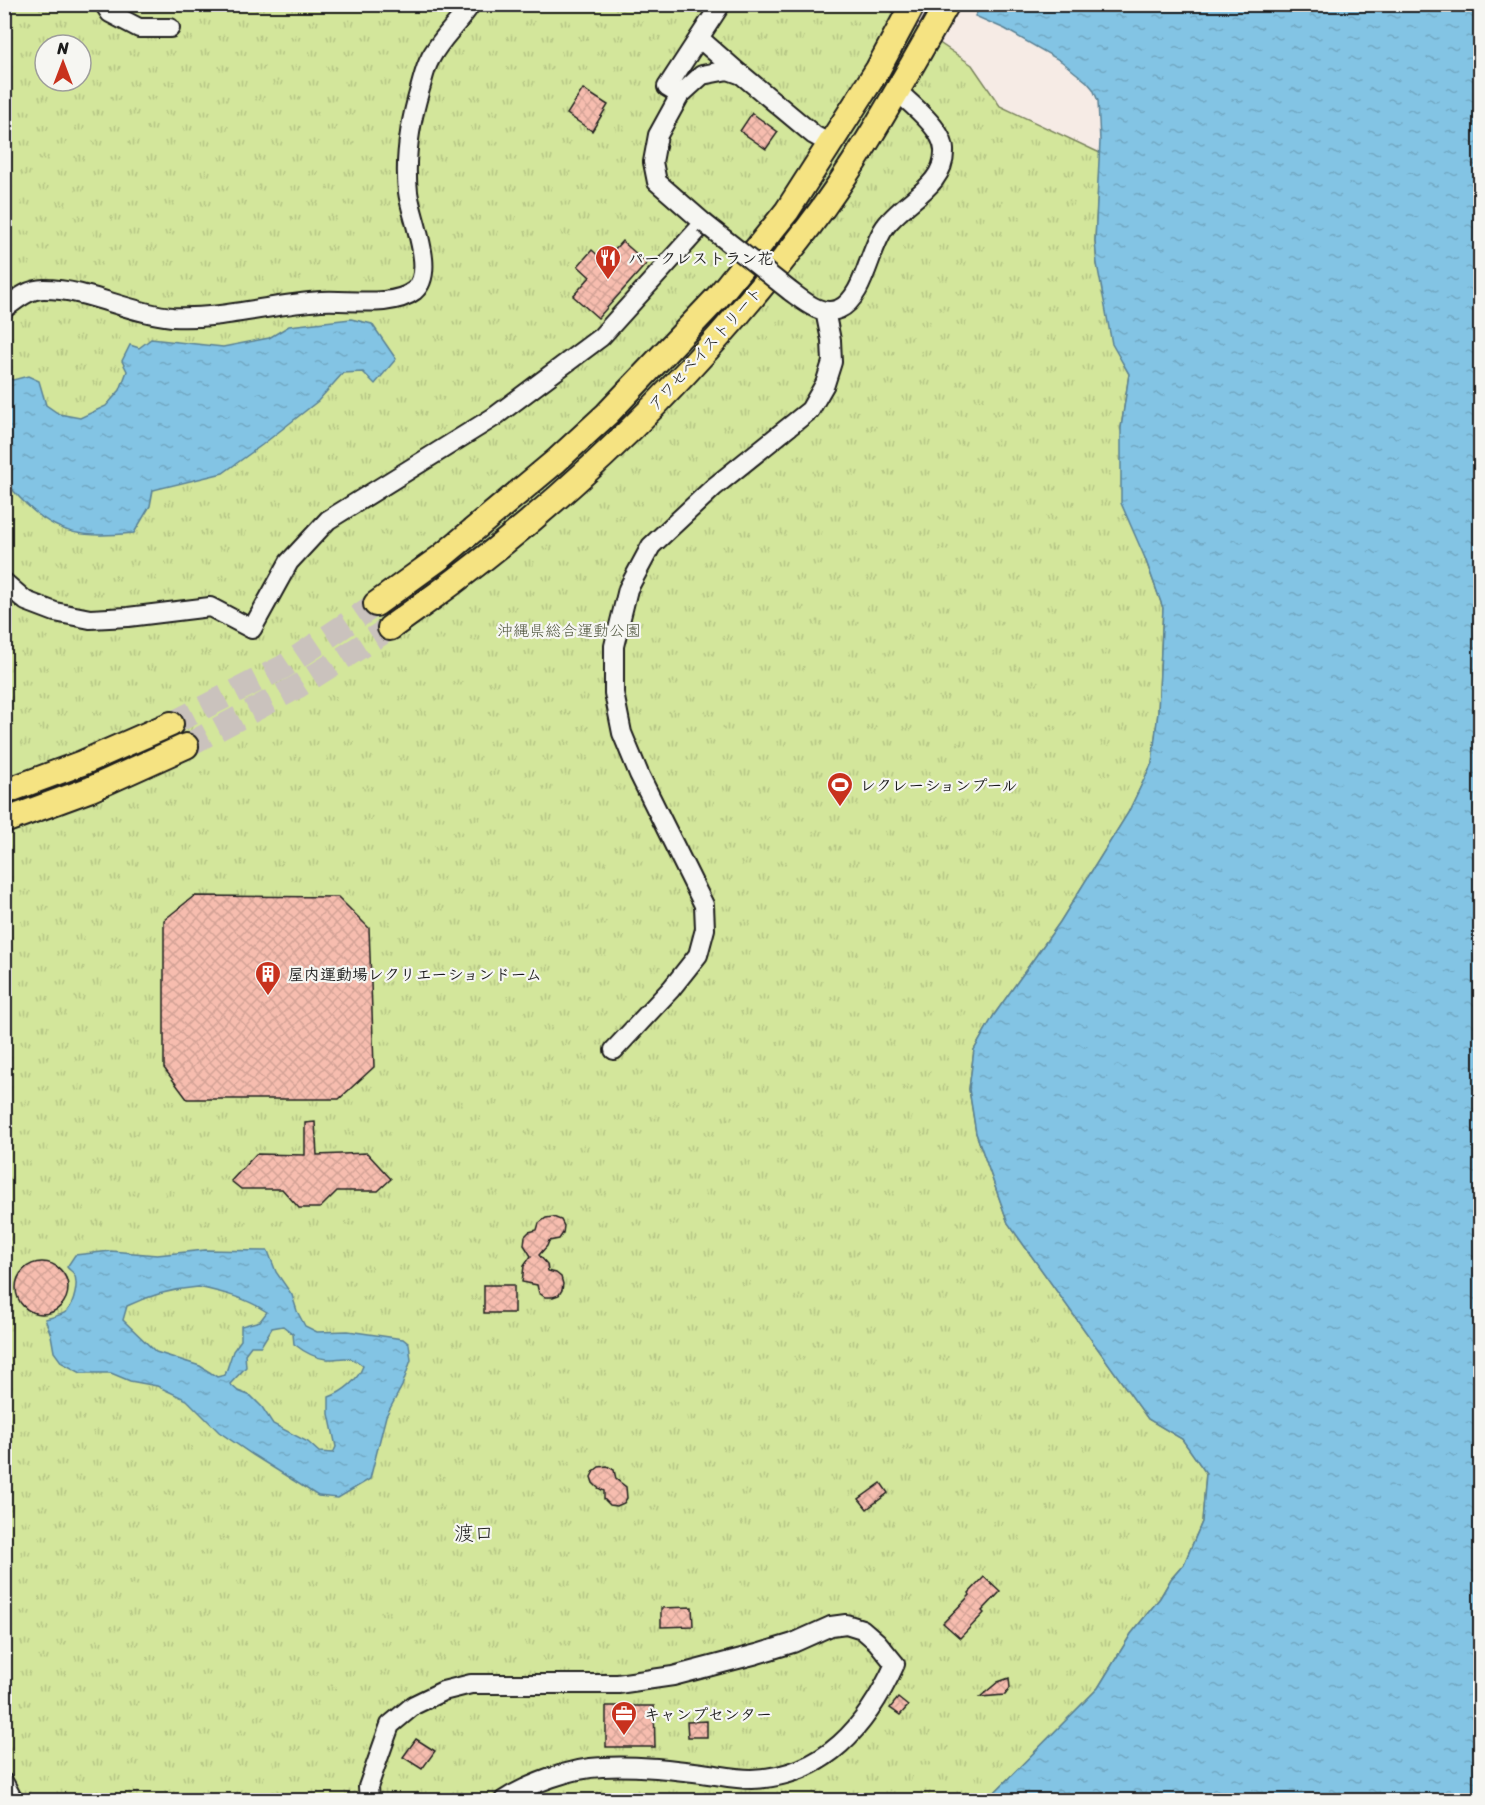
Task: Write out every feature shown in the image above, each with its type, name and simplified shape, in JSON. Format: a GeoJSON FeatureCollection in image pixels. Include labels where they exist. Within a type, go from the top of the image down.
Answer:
{"type":"FeatureCollection","features":[{"type":"Feature","properties":{"kind":"main road","name":"アワセベイストリート"},"geometry":{"type":"LineString","coordinates":[[375,604],[441,557],[503,507],[607,414],[717,298],[787,211],[832,145],[878,69],[913,4]]}},
{"type":"Feature","properties":{"kind":"main road","name":"アワセベイストリート"},"geometry":{"type":"LineString","coordinates":[[390,628],[460,577],[521,527],[616,443],[681,378],[736,318],[809,227],[855,159],[947,4]]}},
{"type":"Feature","properties":{"kind":"main road"},"geometry":{"type":"LineString","coordinates":[[4,792],[82,763],[171,724]]}},
{"type":"Feature","properties":{"kind":"main road"},"geometry":{"type":"LineString","coordinates":[[4,821],[91,789],[186,746]]}},
{"type":"Feature","properties":{"kind":"lane"},"geometry":{"type":"LineString","coordinates":[[104,4],[110,13],[139,28],[170,28]]}},
{"type":"Feature","properties":{"kind":"lane"},"geometry":{"type":"LineString","coordinates":[[4,309],[24,294],[41,289],[61,290],[148,314],[174,317],[211,316],[320,301],[400,299],[413,291],[422,282],[424,267],[410,204],[406,164],[413,113],[430,58],[471,4]]}},
{"type":"Feature","properties":{"kind":"lane"},"geometry":{"type":"LineString","coordinates":[[680,95],[667,87],[721,4]]}},
{"type":"Feature","properties":{"kind":"lane"},"geometry":{"type":"LineString","coordinates":[[699,38],[814,135],[832,145]]}},
{"type":"Feature","properties":{"kind":"lane"},"geometry":{"type":"LineString","coordinates":[[742,75],[729,70],[702,75],[680,95],[658,135],[653,162],[657,182],[704,223],[790,291],[811,306],[825,311],[840,309],[856,293],[873,249],[885,226],[904,206],[936,180],[943,165],[944,149],[940,134],[897,91]]}},
{"type":"Feature","properties":{"kind":"lane"},"geometry":{"type":"LineString","coordinates":[[4,582],[26,601],[55,612],[90,619],[210,607],[252,629],[289,562],[328,520],[494,417],[601,337],[704,223]]}},
{"type":"Feature","properties":{"kind":"lane"},"geometry":{"type":"LineString","coordinates":[[614,1050],[671,989],[698,956],[705,929],[704,905],[639,774],[622,733],[614,693],[614,646],[628,589],[651,546],[714,487],[810,410],[825,384],[832,362],[831,340],[825,311]]}},
{"type":"Feature","properties":{"kind":"lane"},"geometry":{"type":"LineString","coordinates":[[369,1800],[368,1787],[390,1725],[414,1705],[443,1691],[471,1684],[618,1684],[673,1676],[757,1654],[793,1643],[831,1626],[846,1624],[862,1629],[877,1642],[895,1664],[881,1695],[862,1721],[838,1747],[811,1764],[786,1774],[751,1779],[665,1770],[600,1767],[546,1780],[504,1800]]}},
{"type":"Feature","properties":{"kind":"lane"},"geometry":{"type":"LineString","coordinates":[[4,1783],[13,1800]]}},
{"type":"Feature","properties":{"kind":"green space","name":"沖縄県総合運動公園"},"geometry":{"type":"Polygon","coordinates":[[[5,5],[883,5],[972,65],[1000,106],[1100,153],[1095,241],[1097,264],[1121,359],[1129,374],[1121,428],[1145,558],[1163,608],[1158,713],[1152,763],[1128,813],[1060,922],[994,1015],[974,1050],[969,1089],[976,1133],[1008,1223],[1148,1419],[1182,1439],[1206,1473],[1202,1522],[1184,1564],[1131,1634],[1098,1688],[987,1800],[5,1800],[5,5]]]}},
{"type":"Feature","properties":{"kind":"water"},"geometry":{"type":"Polygon","coordinates":[[[981,5],[1480,5],[1480,1800],[987,1800],[1098,1688],[1131,1634],[1184,1564],[1202,1522],[1206,1473],[1182,1439],[1148,1419],[1008,1223],[976,1133],[969,1089],[974,1050],[994,1015],[1060,922],[1128,813],[1152,763],[1158,712],[1163,608],[1145,558],[1121,503],[1121,428],[1129,374],[1112,344],[1097,264],[1095,241],[1100,141],[1098,101],[1087,82],[1061,61],[1005,29],[975,16],[981,5]]]}},
{"type":"Feature","properties":{"kind":"water"},"geometry":{"type":"Polygon","coordinates":[[[351,319],[372,324],[396,359],[375,384],[363,372],[343,373],[318,401],[223,473],[153,490],[150,506],[134,533],[87,535],[61,528],[36,513],[17,495],[8,482],[3,459],[4,404],[8,395],[5,389],[5,376],[13,380],[28,376],[39,381],[46,405],[59,414],[80,418],[106,406],[120,390],[127,371],[122,361],[130,345],[139,348],[151,339],[223,347],[269,338],[289,326],[351,319]]]}},
{"type":"Feature","properties":{"kind":"water"},"geometry":{"type":"Polygon","coordinates":[[[205,1250],[268,1251],[276,1272],[292,1295],[305,1326],[317,1332],[348,1331],[403,1339],[409,1344],[411,1360],[402,1386],[386,1416],[370,1479],[338,1498],[318,1496],[219,1432],[187,1400],[157,1386],[130,1381],[111,1373],[81,1373],[62,1363],[54,1352],[45,1319],[65,1313],[72,1304],[76,1288],[75,1278],[67,1267],[75,1255],[111,1251],[157,1255],[205,1250]],[[198,1287],[162,1293],[136,1302],[127,1306],[123,1320],[156,1352],[200,1366],[217,1377],[225,1375],[233,1351],[241,1340],[241,1326],[260,1321],[267,1312],[242,1299],[198,1287]],[[283,1326],[272,1328],[261,1346],[251,1346],[245,1354],[246,1367],[230,1384],[238,1391],[251,1396],[262,1407],[273,1424],[308,1442],[319,1452],[333,1453],[336,1447],[329,1414],[329,1397],[349,1385],[358,1376],[363,1366],[349,1358],[326,1359],[309,1354],[294,1344],[293,1334],[283,1326]]]}},
{"type":"Feature","properties":{"kind":"building"},"geometry":{"type":"Polygon","coordinates":[[[583,89],[608,105],[592,131],[567,114],[583,89]]]}},
{"type":"Feature","properties":{"kind":"building"},"geometry":{"type":"Polygon","coordinates":[[[752,113],[778,132],[766,149],[740,131],[752,113]]]}},
{"type":"Feature","properties":{"kind":"building"},"geometry":{"type":"Polygon","coordinates":[[[622,241],[647,263],[598,318],[573,296],[590,277],[578,266],[592,250],[604,261],[622,241]]]}},
{"type":"Feature","properties":{"kind":"building","name":"屋内運動場レクリエーションドーム"},"geometry":{"type":"Polygon","coordinates":[[[194,896],[338,897],[369,928],[374,1067],[339,1099],[187,1099],[164,1068],[164,920],[194,896]]]}},
{"type":"Feature","properties":{"kind":"building"},"geometry":{"type":"Polygon","coordinates":[[[315,1122],[317,1155],[367,1153],[391,1179],[378,1191],[337,1191],[320,1208],[299,1208],[282,1189],[241,1189],[231,1181],[256,1154],[305,1155],[305,1123],[315,1122]]]}},
{"type":"Feature","properties":{"kind":"building"},"geometry":{"type":"Polygon","coordinates":[[[553,1217],[561,1220],[564,1226],[563,1233],[559,1239],[549,1241],[539,1255],[547,1264],[548,1271],[561,1277],[563,1284],[559,1295],[545,1297],[539,1293],[537,1285],[522,1282],[524,1266],[531,1256],[524,1245],[525,1236],[529,1232],[537,1230],[539,1223],[546,1218],[553,1217]]]}},
{"type":"Feature","properties":{"kind":"building"},"geometry":{"type":"Polygon","coordinates":[[[42,1262],[52,1264],[60,1270],[66,1278],[68,1288],[66,1298],[60,1306],[52,1312],[42,1314],[32,1312],[24,1306],[18,1298],[16,1288],[18,1278],[24,1270],[32,1264],[42,1262]]]}},
{"type":"Feature","properties":{"kind":"building"},"geometry":{"type":"Polygon","coordinates":[[[484,1285],[514,1285],[514,1313],[484,1313],[484,1285]]]}},
{"type":"Feature","properties":{"kind":"building"},"geometry":{"type":"Polygon","coordinates":[[[607,1466],[614,1470],[616,1479],[626,1487],[627,1498],[624,1503],[617,1506],[610,1505],[604,1499],[604,1491],[593,1483],[591,1477],[599,1467],[607,1466]]]}},
{"type":"Feature","properties":{"kind":"building"},"geometry":{"type":"Polygon","coordinates":[[[881,1483],[888,1493],[867,1509],[859,1499],[881,1483]]]}},
{"type":"Feature","properties":{"kind":"building"},"geometry":{"type":"Polygon","coordinates":[[[984,1577],[1000,1592],[960,1638],[943,1623],[984,1577]]]}},
{"type":"Feature","properties":{"kind":"building"},"geometry":{"type":"Polygon","coordinates":[[[692,1607],[693,1626],[661,1627],[661,1608],[692,1607]]]}},
{"type":"Feature","properties":{"kind":"building"},"geometry":{"type":"Polygon","coordinates":[[[1009,1678],[1010,1688],[1005,1695],[980,1697],[998,1682],[1009,1678]]]}},
{"type":"Feature","properties":{"kind":"building"},"geometry":{"type":"Polygon","coordinates":[[[898,1698],[908,1706],[900,1715],[890,1708],[898,1698]]]}},
{"type":"Feature","properties":{"kind":"building"},"geometry":{"type":"Polygon","coordinates":[[[606,1706],[654,1706],[655,1747],[606,1747],[606,1706]]]}},
{"type":"Feature","properties":{"kind":"building"},"geometry":{"type":"Polygon","coordinates":[[[707,1721],[707,1737],[688,1737],[687,1722],[707,1721]]]}},
{"type":"Feature","properties":{"kind":"building"},"geometry":{"type":"Polygon","coordinates":[[[416,1739],[435,1751],[422,1769],[403,1757],[416,1739]]]}},
{"type":"Feature","properties":{"kind":"tunnel"},"geometry":{"type":"LineString","coordinates":[[171,724],[283,667],[376,604]]}},
{"type":"Feature","properties":{"kind":"tunnel"},"geometry":{"type":"LineString","coordinates":[[186,746],[297,687],[390,628]]}},
{"type":"Feature","properties":{"kind":"place","name":"パークレストラン花"},"geometry":{"type":"Point","coordinates":[608,281]}},
{"type":"Feature","properties":{"kind":"place","name":"レクレーションプール"},"geometry":{"type":"Point","coordinates":[840,808]}},
{"type":"Feature","properties":{"kind":"place","name":"屋内運動場レクリエーションドーム"},"geometry":{"type":"Point","coordinates":[268,997]}},
{"type":"Feature","properties":{"kind":"place","name":"キャンプセンター"},"geometry":{"type":"Point","coordinates":[624,1737]}},
{"type":"Feature","properties":{"kind":"district","name":"渡口"},"geometry":{"type":"Point","coordinates":[474,1533]}}]}
